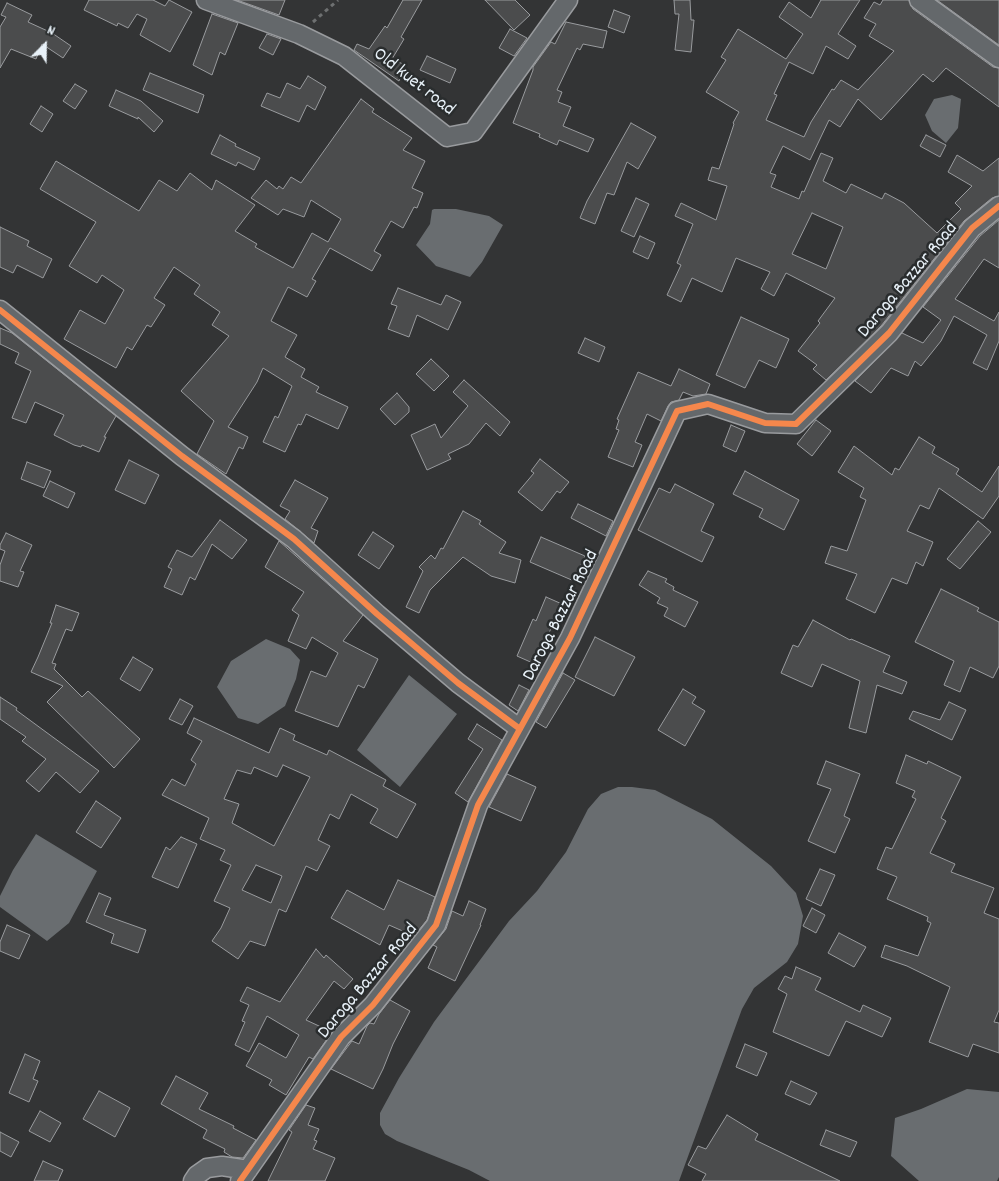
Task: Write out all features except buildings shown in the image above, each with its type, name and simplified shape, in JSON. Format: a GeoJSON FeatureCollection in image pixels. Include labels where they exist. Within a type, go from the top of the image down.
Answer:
{"type":"FeatureCollection","features":[{"type":"Feature","properties":{"kind":"street","name":"Old kuet road"},"geometry":{"type":"LineString","coordinates":[[206,0],[299,34],[344,56],[448,138],[473,132],[568,0]]}},
{"type":"Feature","properties":{"kind":"street"},"geometry":{"type":"LineString","coordinates":[[919,0],[999,58]]}},
{"type":"Feature","properties":{"kind":"street","name":"Daroga Bazzar Road"},"geometry":{"type":"LineString","coordinates":[[244,1176],[341,1037],[373,1004],[436,925],[478,805],[570,638],[678,411],[708,404],[765,423],[796,424],[889,333],[972,228],[999,206]]}},
{"type":"Feature","properties":{"kind":"street"},"geometry":{"type":"LineString","coordinates":[[0,310],[182,456],[294,539],[377,614],[458,683],[520,729]]}},
{"type":"Feature","properties":{"kind":"street"},"geometry":{"type":"LineString","coordinates":[[193,1181],[206,1168],[222,1166],[244,1176]]}},
{"type":"Feature","properties":{"kind":"path"},"geometry":{"type":"LineString","coordinates":[[299,34],[338,0]]}},
{"type":"Feature","properties":{"kind":"shaded area"},"geometry":{"type":"Polygon","coordinates":[[[952,95],[961,99],[958,128],[946,143],[932,131],[925,115],[934,99],[952,95]]]}},
{"type":"Feature","properties":{"kind":"shaded area"},"geometry":{"type":"Polygon","coordinates":[[[456,209],[489,216],[503,225],[482,262],[470,277],[436,266],[416,245],[430,224],[432,210],[456,209]]]}},
{"type":"Feature","properties":{"kind":"shaded area"},"geometry":{"type":"Polygon","coordinates":[[[266,639],[290,649],[300,660],[296,679],[285,706],[258,724],[238,718],[217,687],[231,661],[266,639]]]}},
{"type":"Feature","properties":{"kind":"shaded area"},"geometry":{"type":"Polygon","coordinates":[[[409,675],[457,714],[400,787],[357,750],[409,675]]]}},
{"type":"Feature","properties":{"kind":"shaded area"},"geometry":{"type":"Polygon","coordinates":[[[618,787],[655,790],[712,819],[771,866],[796,893],[803,916],[798,944],[787,962],[754,988],[742,1009],[679,1181],[490,1181],[385,1134],[380,1125],[380,1113],[399,1078],[434,1022],[509,921],[537,891],[566,852],[588,809],[601,794],[618,787]]]}},
{"type":"Feature","properties":{"kind":"shaded area"},"geometry":{"type":"Polygon","coordinates":[[[36,834],[97,871],[69,923],[47,941],[0,907],[0,896],[13,870],[36,834]]]}},
{"type":"Feature","properties":{"kind":"shaded area"},"geometry":{"type":"Polygon","coordinates":[[[967,1089],[999,1092],[999,1177],[997,1181],[919,1181],[891,1156],[895,1118],[967,1089]]]}},
{"type":"Feature","properties":{"kind":"cycle path"},"geometry":{"type":"LineString","coordinates":[[240,1181],[341,1037],[373,1005],[436,925],[478,805],[570,638],[677,411],[708,404],[765,423],[796,424],[889,333],[972,228],[999,206]]}},
{"type":"Feature","properties":{"kind":"cycle path"},"geometry":{"type":"LineString","coordinates":[[0,310],[182,456],[294,539],[377,614],[458,683],[520,729]]}}]}
